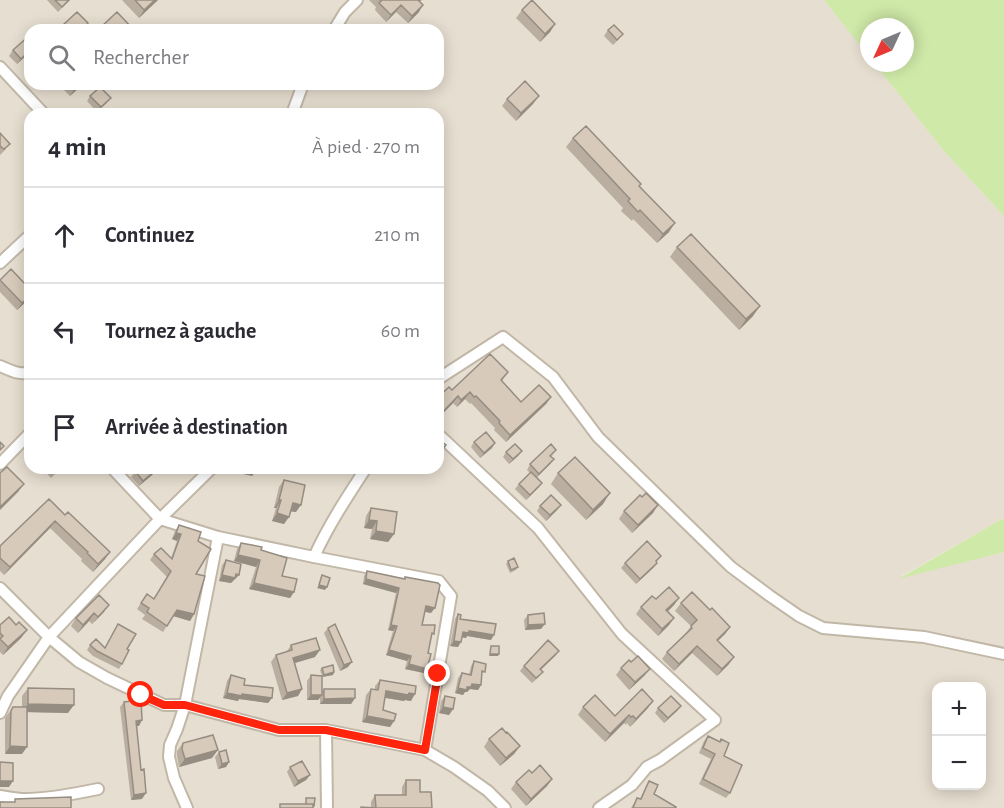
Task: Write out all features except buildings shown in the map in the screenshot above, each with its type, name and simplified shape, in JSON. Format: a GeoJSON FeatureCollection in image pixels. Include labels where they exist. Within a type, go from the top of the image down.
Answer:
{"type":"FeatureCollection","features":[{"type":"Feature","properties":{"kind":"street"},"geometry":{"type":"LineString","coordinates":[[338,24],[345,12],[357,0]]}},
{"type":"Feature","properties":{"kind":"street"},"geometry":{"type":"LineString","coordinates":[[0,67],[38,108]]}},
{"type":"Feature","properties":{"kind":"street"},"geometry":{"type":"LineString","coordinates":[[294,108],[301,90]]}},
{"type":"Feature","properties":{"kind":"street"},"geometry":{"type":"LineString","coordinates":[[0,263],[24,241]]}},
{"type":"Feature","properties":{"kind":"street"},"geometry":{"type":"LineString","coordinates":[[444,375],[503,337],[553,377],[598,437],[731,567],[799,616],[823,628],[924,636],[1004,654]]}},
{"type":"Feature","properties":{"kind":"street"},"geometry":{"type":"LineString","coordinates":[[0,366],[18,374],[24,374]]}},
{"type":"Feature","properties":{"kind":"street"},"geometry":{"type":"LineString","coordinates":[[0,464],[24,439]]}},
{"type":"Feature","properties":{"kind":"street"},"geometry":{"type":"LineString","coordinates":[[444,440],[538,528],[622,633],[715,720],[647,767],[632,785],[599,808]]}},
{"type":"Feature","properties":{"kind":"street"},"geometry":{"type":"LineString","coordinates":[[118,474],[160,519],[218,537],[439,582],[451,596],[425,750]]}},
{"type":"Feature","properties":{"kind":"street"},"geometry":{"type":"LineString","coordinates":[[0,713],[4,695],[49,637],[160,519],[206,474]]}},
{"type":"Feature","properties":{"kind":"street"},"geometry":{"type":"LineString","coordinates":[[314,557],[347,496],[362,474]]}},
{"type":"Feature","properties":{"kind":"street"},"geometry":{"type":"LineString","coordinates":[[187,808],[174,778],[169,757],[170,746],[185,705],[218,537]]}},
{"type":"Feature","properties":{"kind":"street"},"geometry":{"type":"LineString","coordinates":[[0,588],[49,637],[79,662],[164,705],[185,705],[279,730],[326,730],[425,750],[488,791],[505,808]]}},
{"type":"Feature","properties":{"kind":"street"},"geometry":{"type":"LineString","coordinates":[[326,730],[327,808]]}},
{"type":"Feature","properties":{"kind":"street"},"geometry":{"type":"LineString","coordinates":[[0,796],[24,799],[65,796],[98,789]]}},
{"type":"Feature","properties":{"kind":"shaded area"},"geometry":{"type":"Polygon","coordinates":[[[0,0],[824,0],[860,46],[860,72],[881,72],[944,151],[1004,216],[1004,518],[900,577],[1004,552],[1004,808],[0,808],[0,0]]]}},
{"type":"Feature","properties":{"kind":"green space"},"geometry":{"type":"Polygon","coordinates":[[[824,0],[1004,0],[1004,216],[944,151],[881,72],[914,72],[914,18],[860,18],[860,46],[824,0]]]}},
{"type":"Feature","properties":{"kind":"green space"},"geometry":{"type":"Polygon","coordinates":[[[1004,518],[1004,552],[898,579],[1004,518]]]}},
{"type":"Feature","properties":{"kind":"route"},"geometry":{"type":"LineString","coordinates":[[141,695],[164,705],[185,705],[279,730],[326,730],[425,750],[438,674]]}}]}
